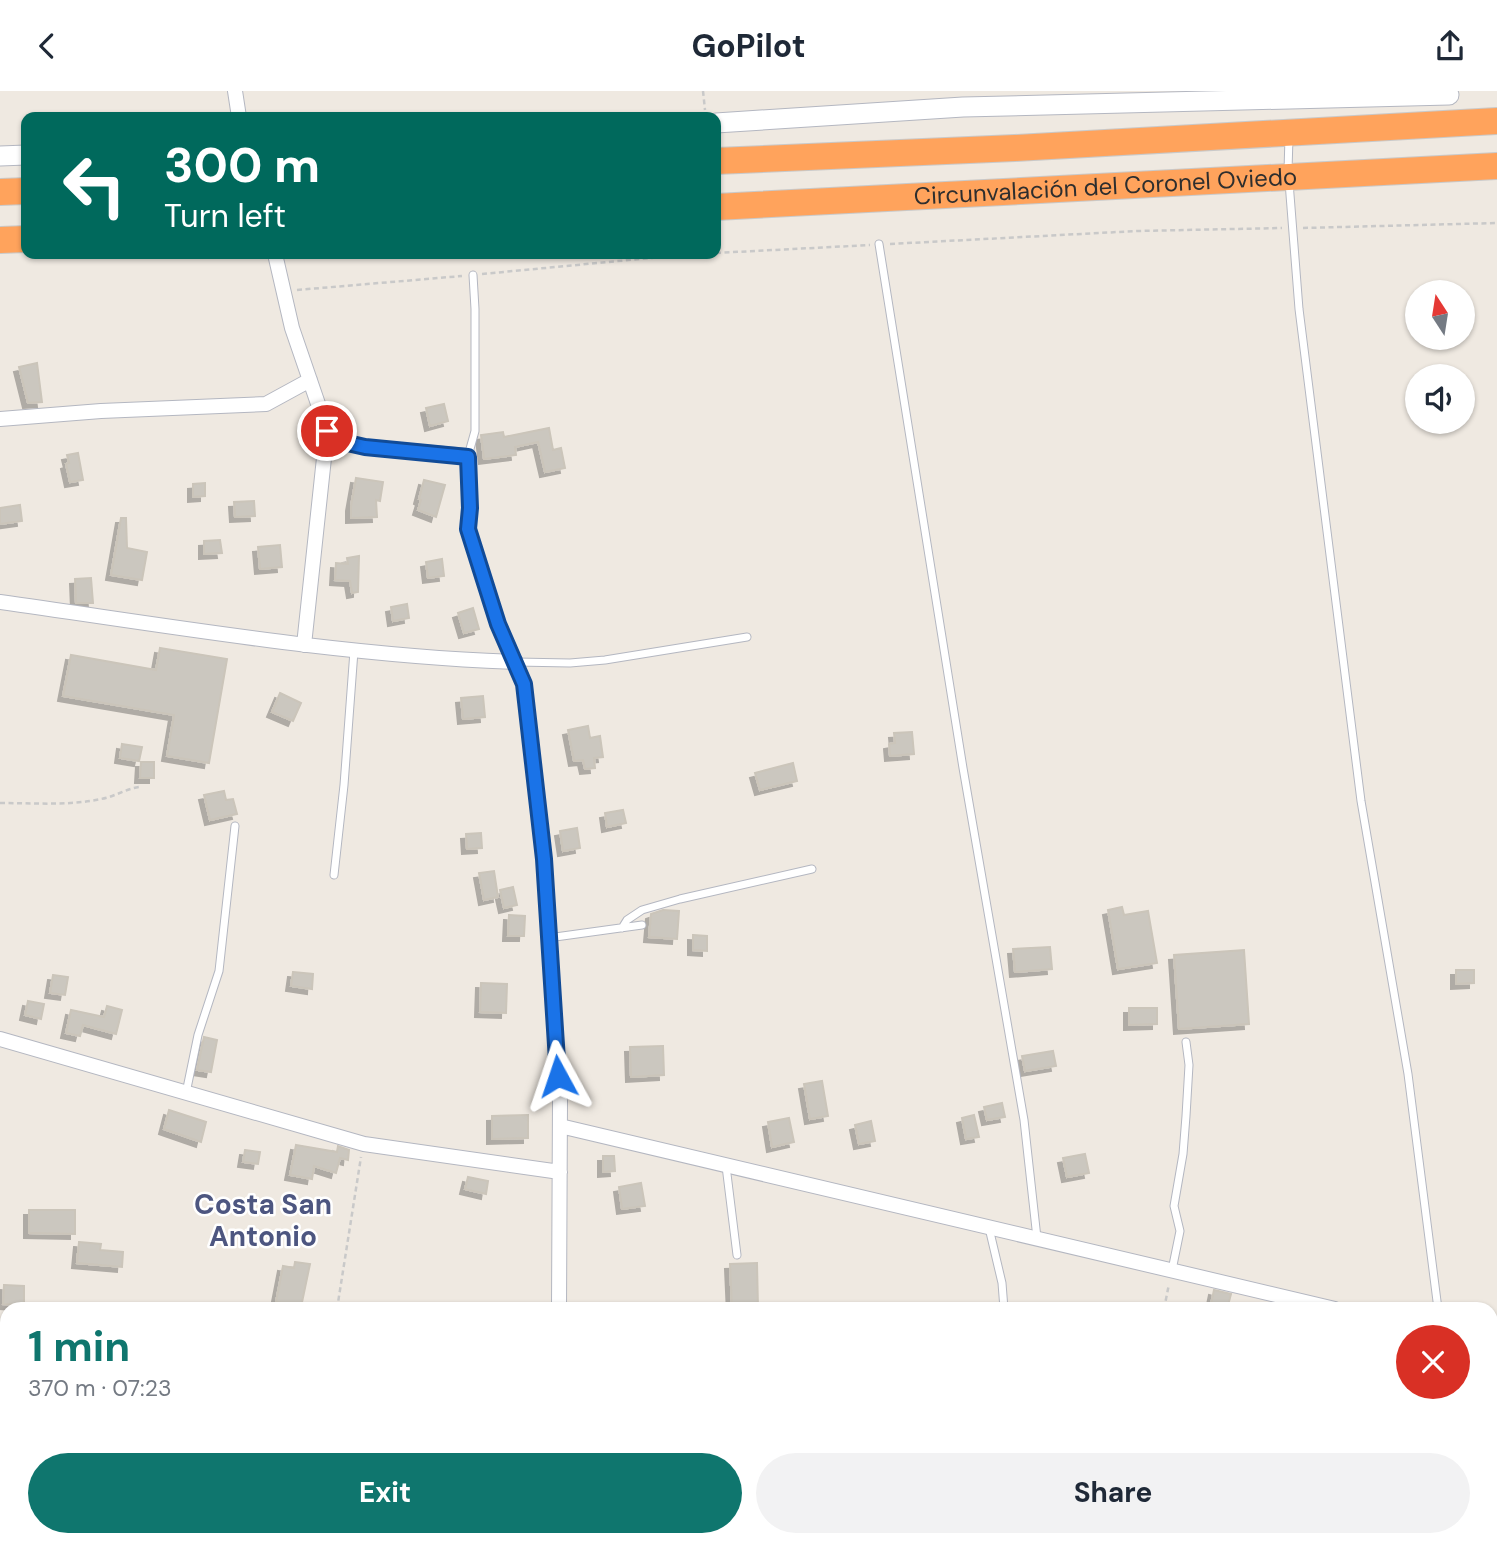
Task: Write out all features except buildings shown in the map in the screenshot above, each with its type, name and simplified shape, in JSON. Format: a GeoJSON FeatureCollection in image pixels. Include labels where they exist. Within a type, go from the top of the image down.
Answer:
{"type":"FeatureCollection","features":[{"type":"Feature","properties":{"kind":"highway","name":"Circunvalación del Coronel Oviedo"},"geometry":{"type":"LineString","coordinates":[[721,161],[1497,121]]}},
{"type":"Feature","properties":{"kind":"highway","name":"Circunvalación del Coronel Oviedo"},"geometry":{"type":"LineString","coordinates":[[721,207],[1497,166]]}},
{"type":"Feature","properties":{"kind":"highway"},"geometry":{"type":"LineString","coordinates":[[0,192],[21,191]]}},
{"type":"Feature","properties":{"kind":"highway"},"geometry":{"type":"LineString","coordinates":[[0,240],[21,239]]}},
{"type":"Feature","properties":{"kind":"street"},"geometry":{"type":"LineString","coordinates":[[235,91],[238,112]]}},
{"type":"Feature","properties":{"kind":"street"},"geometry":{"type":"LineString","coordinates":[[721,123],[963,107],[1449,95]]}},
{"type":"Feature","properties":{"kind":"street"},"geometry":{"type":"LineString","coordinates":[[0,156],[21,155]]}},
{"type":"Feature","properties":{"kind":"street"},"geometry":{"type":"LineString","coordinates":[[276,259],[292,328],[327,431],[304,645]]}},
{"type":"Feature","properties":{"kind":"street"},"geometry":{"type":"LineString","coordinates":[[0,419],[101,411],[267,404],[310,380]]}},
{"type":"Feature","properties":{"kind":"street"},"geometry":{"type":"LineString","coordinates":[[327,431],[343,442],[365,447],[468,457],[468,529],[498,624],[524,684],[544,859],[560,1126],[559,1302]]}},
{"type":"Feature","properties":{"kind":"street"},"geometry":{"type":"LineString","coordinates":[[0,601],[354,651],[435,659],[516,661]]}},
{"type":"Feature","properties":{"kind":"street"},"geometry":{"type":"LineString","coordinates":[[0,1039],[364,1144],[560,1172]]}},
{"type":"Feature","properties":{"kind":"street"},"geometry":{"type":"LineString","coordinates":[[560,1126],[1305,1302]]}},
{"type":"Feature","properties":{"kind":"lane"},"geometry":{"type":"LineString","coordinates":[[1289,133],[1288,177],[1292,228],[1317,461],[1361,801],[1408,1074],[1437,1302]]}},
{"type":"Feature","properties":{"kind":"lane"},"geometry":{"type":"LineString","coordinates":[[878,244],[963,768],[1024,1120],[1037,1239]]}},
{"type":"Feature","properties":{"kind":"lane"},"geometry":{"type":"LineString","coordinates":[[468,457],[475,431],[473,275]]}},
{"type":"Feature","properties":{"kind":"lane"},"geometry":{"type":"LineString","coordinates":[[516,661],[570,663],[606,660],[747,637]]}},
{"type":"Feature","properties":{"kind":"lane"},"geometry":{"type":"LineString","coordinates":[[334,875],[354,651]]}},
{"type":"Feature","properties":{"kind":"lane"},"geometry":{"type":"LineString","coordinates":[[186,1093],[198,1035],[219,971],[235,826]]}},
{"type":"Feature","properties":{"kind":"lane"},"geometry":{"type":"LineString","coordinates":[[622,928],[642,910],[812,869]]}},
{"type":"Feature","properties":{"kind":"lane"},"geometry":{"type":"LineString","coordinates":[[548,938],[642,925]]}},
{"type":"Feature","properties":{"kind":"lane"},"geometry":{"type":"LineString","coordinates":[[1172,1271],[1180,1231],[1174,1206],[1186,1116],[1189,1065],[1185,1042]]}},
{"type":"Feature","properties":{"kind":"lane"},"geometry":{"type":"LineString","coordinates":[[726,1165],[737,1255]]}},
{"type":"Feature","properties":{"kind":"lane"},"geometry":{"type":"LineString","coordinates":[[989,1227],[1002,1283],[1003,1302]]}},
{"type":"Feature","properties":{"kind":"path"},"geometry":{"type":"LineString","coordinates":[[703,91],[705,112]]}},
{"type":"Feature","properties":{"kind":"path"},"geometry":{"type":"LineString","coordinates":[[721,253],[1137,231],[1497,223]]}},
{"type":"Feature","properties":{"kind":"path"},"geometry":{"type":"LineString","coordinates":[[284,292],[640,259]]}},
{"type":"Feature","properties":{"kind":"path"},"geometry":{"type":"LineString","coordinates":[[0,803],[70,803],[105,799],[129,788],[139,787]]}},
{"type":"Feature","properties":{"kind":"path"},"geometry":{"type":"LineString","coordinates":[[338,1302],[364,1144]]}},
{"type":"Feature","properties":{"kind":"path"},"geometry":{"type":"LineString","coordinates":[[1165,1302],[1172,1271]]}},
{"type":"Feature","properties":{"kind":"district","name":"Costa San Antonio"},"geometry":{"type":"Point","coordinates":[263,1220]}},
{"type":"Feature","properties":{"kind":"route"},"geometry":{"type":"LineString","coordinates":[[327,431],[343,442],[365,447],[468,457],[468,529],[498,624],[524,684],[544,859],[558,1076]]}}]}
